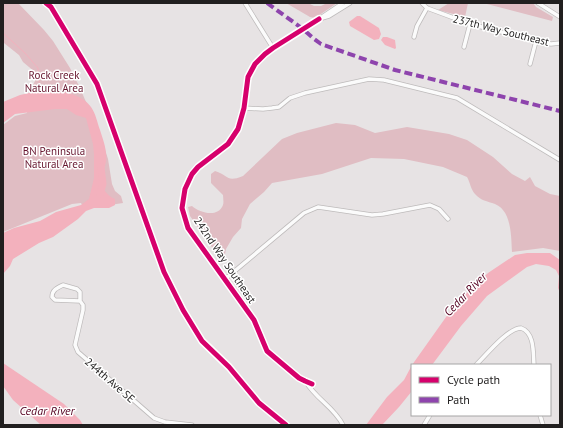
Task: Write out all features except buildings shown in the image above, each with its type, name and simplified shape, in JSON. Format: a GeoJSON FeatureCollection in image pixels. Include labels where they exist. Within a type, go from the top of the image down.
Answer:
{"type":"FeatureCollection","features":[{"type":"Feature","properties":{"kind":"street"},"geometry":{"type":"LineString","coordinates":[[245,3],[273,48],[343,3]]}},
{"type":"Feature","properties":{"kind":"street"},"geometry":{"type":"LineString","coordinates":[[319,19],[329,16],[350,3]]}},
{"type":"Feature","properties":{"kind":"street","name":"237th Way Southeast"},"geometry":{"type":"LineString","coordinates":[[422,3],[427,8],[470,24],[536,41],[551,44],[560,43]]}},
{"type":"Feature","properties":{"kind":"street"},"geometry":{"type":"LineString","coordinates":[[538,3],[560,16]]}},
{"type":"Feature","properties":{"kind":"street"},"geometry":{"type":"LineString","coordinates":[[414,36],[417,26],[427,8]]}},
{"type":"Feature","properties":{"kind":"street"},"geometry":{"type":"LineString","coordinates":[[464,47],[470,24]]}},
{"type":"Feature","properties":{"kind":"street"},"geometry":{"type":"LineString","coordinates":[[530,64],[536,41]]}},
{"type":"Feature","properties":{"kind":"street","name":"242nd Way Southeast"},"geometry":{"type":"LineString","coordinates":[[273,48],[258,60],[250,72],[244,108],[238,129],[233,138],[228,144],[198,167],[192,174],[185,189],[182,208],[188,228],[254,320],[267,351],[306,382],[312,384]]}},
{"type":"Feature","properties":{"kind":"street"},"geometry":{"type":"LineString","coordinates":[[244,108],[272,108],[279,106],[297,95],[368,79],[380,79],[458,98],[560,160]]}},
{"type":"Feature","properties":{"kind":"street"},"geometry":{"type":"LineString","coordinates":[[224,280],[304,213],[318,207],[372,215],[430,205],[439,209],[448,219]]}},
{"type":"Feature","properties":{"kind":"street"},"geometry":{"type":"LineString","coordinates":[[63,285],[68,286],[77,289],[80,292],[80,301],[55,300],[52,297],[52,293],[54,290],[63,285]]}},
{"type":"Feature","properties":{"kind":"street","name":"244th Ave SE"},"geometry":{"type":"LineString","coordinates":[[80,301],[83,305],[83,310],[76,336],[76,350],[154,418],[165,422],[192,425]]}},
{"type":"Feature","properties":{"kind":"street"},"geometry":{"type":"LineString","coordinates":[[477,364],[507,335],[514,330],[521,328],[529,333],[531,338],[534,364]]}},
{"type":"Feature","properties":{"kind":"street"},"geometry":{"type":"LineString","coordinates":[[306,382],[313,393],[338,416],[343,425]]}},
{"type":"Feature","properties":{"kind":"street"},"geometry":{"type":"LineString","coordinates":[[424,425],[429,416]]}},
{"type":"Feature","properties":{"kind":"green space","name":"BN Peninsula Natural Area"},"geometry":{"type":"Polygon","coordinates":[[[3,3],[18,3],[53,41],[70,68],[101,137],[108,159],[112,184],[115,191],[121,196],[123,203],[84,209],[81,203],[72,204],[3,232],[3,125],[15,116],[27,113],[29,93],[35,81],[35,72],[23,62],[19,55],[4,43],[3,44],[3,3]]]}},
{"type":"Feature","properties":{"kind":"green space"},"geometry":{"type":"Polygon","coordinates":[[[286,3],[308,3],[314,6],[321,6],[327,3],[337,3],[315,18],[310,17],[286,3]]]}},
{"type":"Feature","properties":{"kind":"green space"},"geometry":{"type":"Polygon","coordinates":[[[449,3],[468,3],[465,17],[438,10],[449,3]]]}},
{"type":"Feature","properties":{"kind":"green space"},"geometry":{"type":"Polygon","coordinates":[[[483,3],[533,3],[536,7],[553,17],[552,21],[483,3]]]}},
{"type":"Feature","properties":{"kind":"green space"},"geometry":{"type":"Polygon","coordinates":[[[336,123],[355,125],[375,133],[407,127],[449,134],[467,140],[493,157],[512,174],[525,181],[530,177],[535,186],[550,194],[560,196],[560,251],[543,248],[512,252],[510,225],[505,212],[501,207],[477,196],[472,190],[467,177],[443,167],[404,159],[371,158],[322,174],[272,183],[250,204],[242,219],[241,228],[233,237],[226,249],[225,254],[221,257],[216,253],[190,216],[188,207],[192,206],[200,211],[209,213],[217,212],[221,209],[223,204],[223,195],[211,183],[211,174],[215,171],[230,179],[243,176],[282,139],[297,133],[336,123]]]}},
{"type":"Feature","properties":{"kind":"water"},"geometry":{"type":"Polygon","coordinates":[[[357,16],[360,16],[379,28],[381,34],[379,39],[374,40],[350,26],[349,22],[357,16]]]}},
{"type":"Feature","properties":{"kind":"water"},"geometry":{"type":"Polygon","coordinates":[[[383,37],[395,40],[396,48],[395,49],[385,45],[381,40],[383,37]]]}},
{"type":"Feature","properties":{"kind":"water"},"geometry":{"type":"Polygon","coordinates":[[[38,91],[59,92],[74,95],[86,102],[91,107],[96,118],[106,152],[102,184],[105,191],[115,199],[115,205],[109,208],[94,208],[86,211],[78,219],[53,237],[39,243],[13,259],[10,266],[3,274],[3,233],[14,228],[40,221],[56,212],[81,205],[89,199],[94,178],[93,144],[86,118],[76,115],[67,109],[55,109],[15,114],[3,123],[3,102],[20,95],[38,91]]]}},
{"type":"Feature","properties":{"kind":"water","name":"Cedar River"},"geometry":{"type":"Polygon","coordinates":[[[527,253],[550,253],[560,260],[560,293],[558,288],[559,276],[556,270],[549,266],[536,264],[527,267],[487,296],[461,326],[433,364],[413,364],[456,303],[488,273],[515,255],[527,253]]]}},
{"type":"Feature","properties":{"kind":"water","name":"Cedar River"},"geometry":{"type":"Polygon","coordinates":[[[3,363],[64,404],[83,425],[41,425],[13,400],[3,386],[3,363]]]}},
{"type":"Feature","properties":{"kind":"water"},"geometry":{"type":"Polygon","coordinates":[[[411,367],[411,392],[382,425],[366,425],[387,397],[404,380],[411,367]]]}},
{"type":"Feature","properties":{"kind":"waterway"},"geometry":{"type":"LineString","coordinates":[[3,33],[25,53],[38,68],[40,92]]}},
{"type":"Feature","properties":{"kind":"waterway","name":"Cedar River"},"geometry":{"type":"LineString","coordinates":[[100,194],[103,184],[101,167]]}},
{"type":"Feature","properties":{"kind":"marked path"},"geometry":{"type":"LineString","coordinates":[[267,3],[321,44],[395,70],[560,111]]}},
{"type":"Feature","properties":{"kind":"cycle path"},"geometry":{"type":"LineString","coordinates":[[46,3],[51,7],[97,84],[164,272],[183,310],[202,341],[229,367],[259,403],[286,425]]}},
{"type":"Feature","properties":{"kind":"cycle path"},"geometry":{"type":"LineString","coordinates":[[312,384],[299,378],[267,351],[254,320],[188,228],[182,208],[185,189],[192,174],[198,167],[228,144],[238,129],[244,108],[248,77],[255,64],[273,48],[319,19]]}},
{"type":"Feature","properties":{"kind":"park label","name":"Rock Creek Natural Area"},"geometry":{"type":"Point","coordinates":[54,81]}}]}
